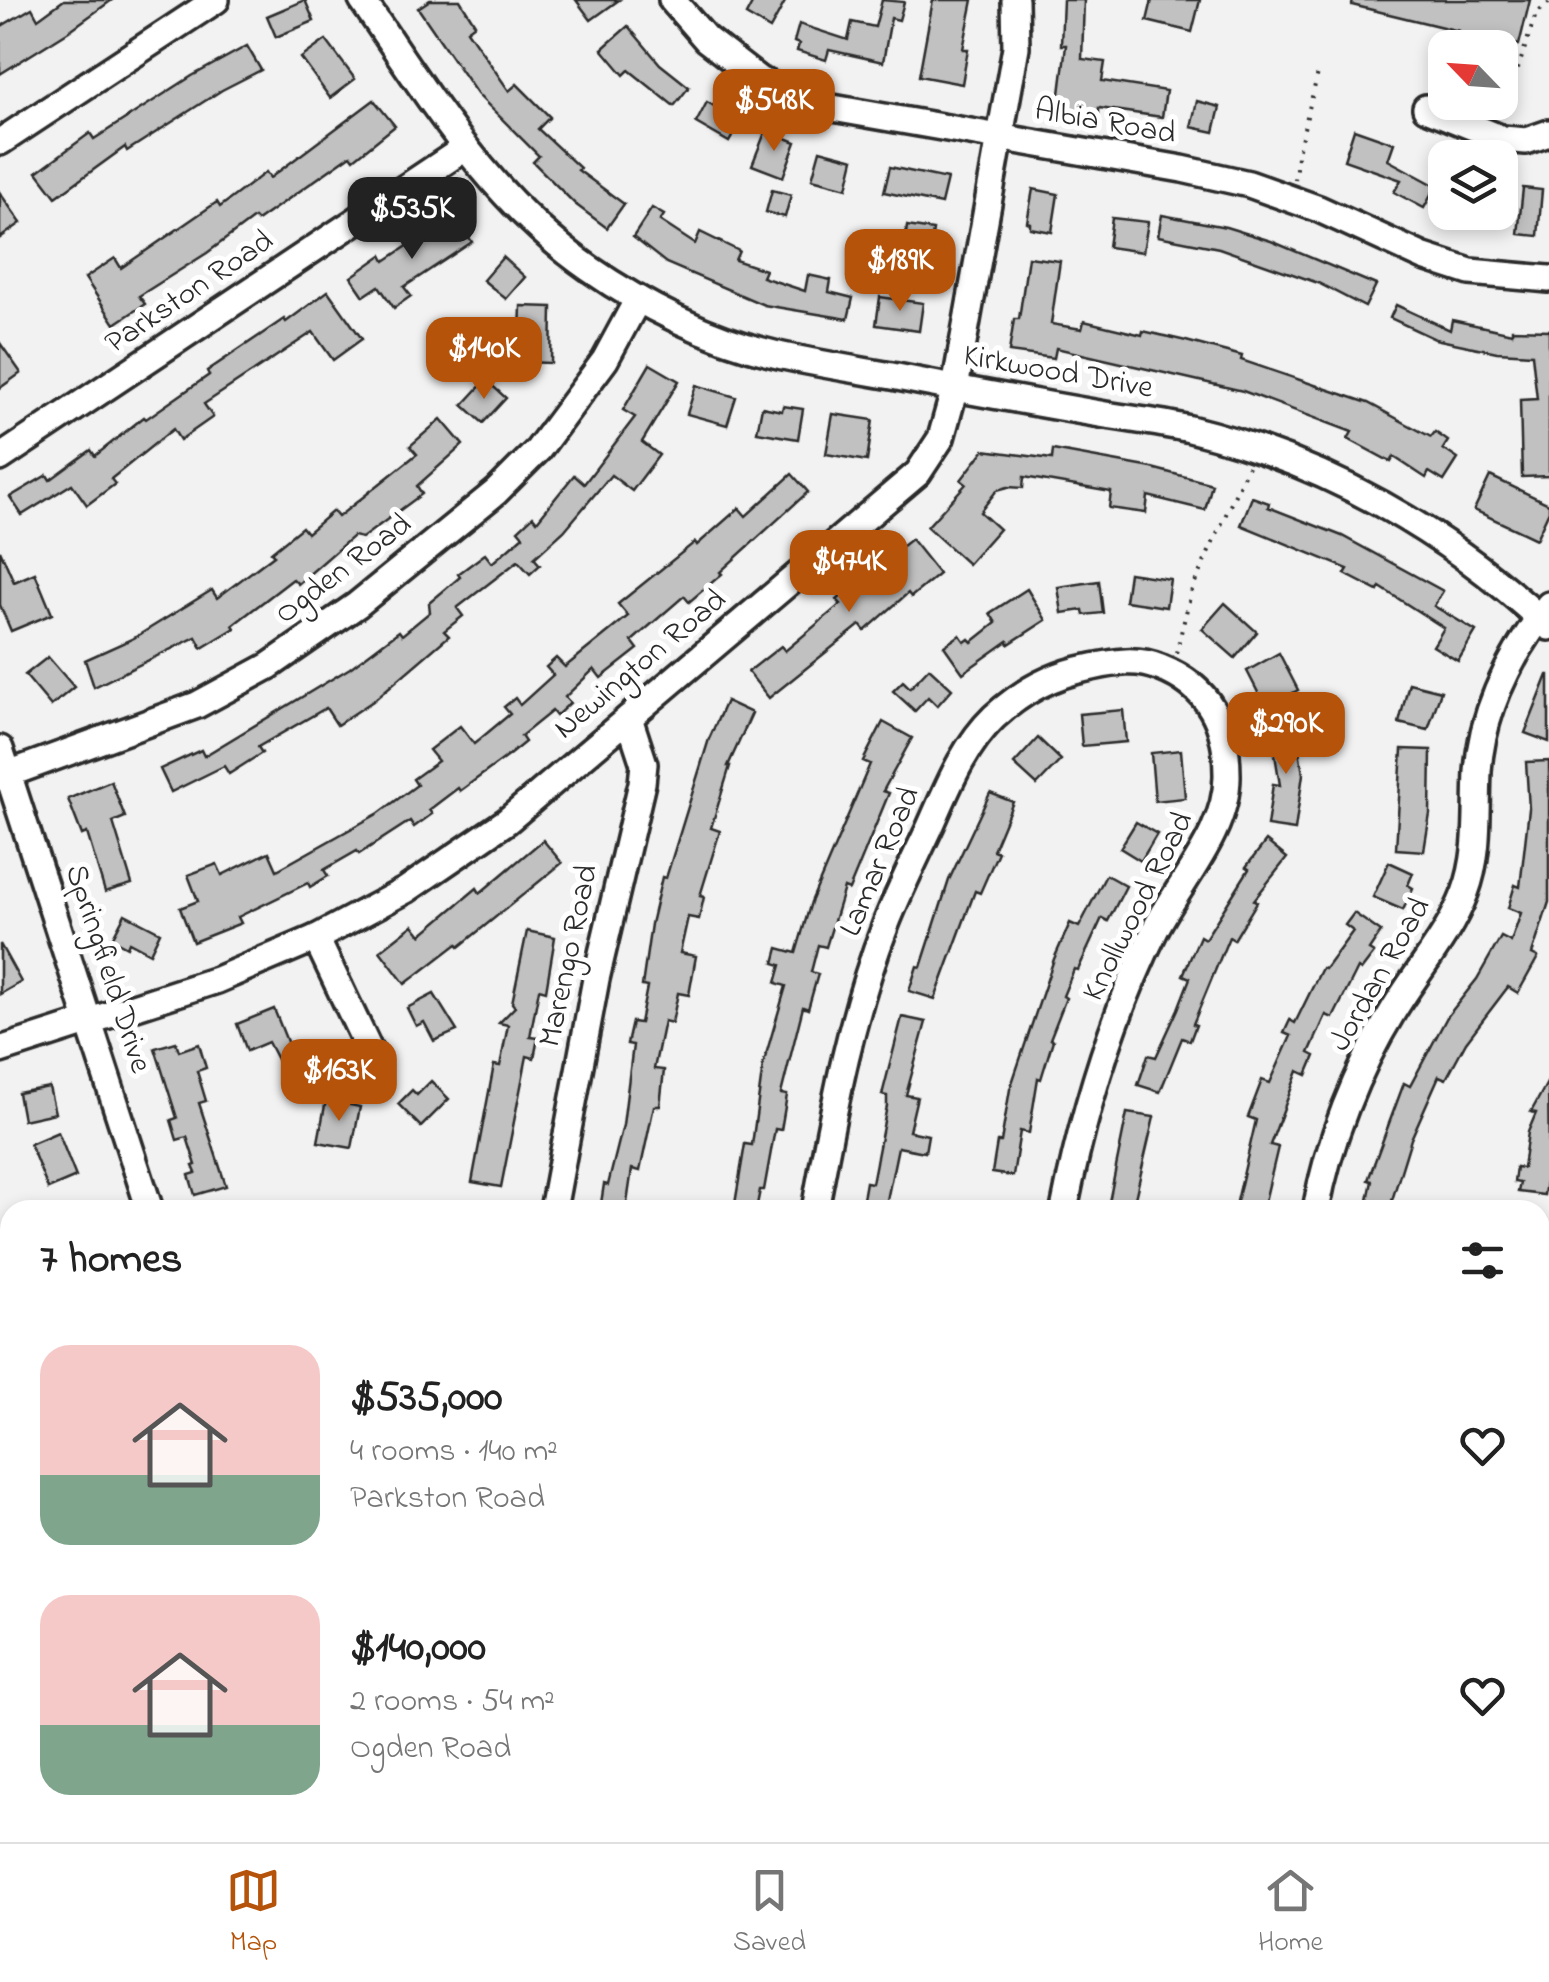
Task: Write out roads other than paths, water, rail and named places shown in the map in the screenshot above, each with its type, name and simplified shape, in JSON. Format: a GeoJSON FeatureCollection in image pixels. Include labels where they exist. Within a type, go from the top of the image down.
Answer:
{"type":"FeatureCollection","features":[{"type":"Feature","properties":{"kind":"street"},"geometry":{"type":"LineString","coordinates":[[0,142],[216,0]]}},
{"type":"Feature","properties":{"kind":"street","name":"Kirkwood Drive"},"geometry":{"type":"LineString","coordinates":[[362,0],[502,195],[544,234],[638,300],[770,353],[1190,429],[1313,469],[1418,524],[1546,617]]}},
{"type":"Feature","properties":{"kind":"street","name":"Albia Road"},"geometry":{"type":"LineString","coordinates":[[672,0],[706,39],[760,80],[827,108],[1249,184],[1424,257],[1470,272],[1549,279]]}},
{"type":"Feature","properties":{"kind":"street","name":"Newington Road"},"geometry":{"type":"LineString","coordinates":[[0,1050],[217,980],[316,938],[406,890],[507,821],[918,473],[941,438],[955,388],[1016,46],[1015,0]]}},
{"type":"Feature","properties":{"kind":"street"},"geometry":{"type":"LineString","coordinates":[[1426,108],[1503,139],[1526,141],[1549,133]]}},
{"type":"Feature","properties":{"kind":"street","name":"Parkston Road"},"geometry":{"type":"LineString","coordinates":[[0,458],[466,148]]}},
{"type":"Feature","properties":{"kind":"street","name":"Ogden Road"},"geometry":{"type":"LineString","coordinates":[[5,775],[197,704],[269,666],[357,605],[496,492],[538,450],[605,360],[638,300]]}},
{"type":"Feature","properties":{"kind":"street","name":"Jordan Road"},"geometry":{"type":"LineString","coordinates":[[1318,1200],[1349,1099],[1392,1013],[1446,933],[1466,891],[1476,847],[1478,768],[1488,719],[1509,662],[1546,617]]}},
{"type":"Feature","properties":{"kind":"street","name":"Lamar Road"},"geometry":{"type":"LineString","coordinates":[[817,1200],[837,1091],[886,924],[961,759],[994,718],[1041,683],[1068,672],[1127,660],[1160,668]]}},
{"type":"Feature","properties":{"kind":"street","name":"Knollwood Road"},"geometry":{"type":"LineString","coordinates":[[1066,1200],[1077,1144],[1104,1053],[1156,930],[1221,816],[1228,778],[1224,739],[1211,706],[1185,678],[1160,668]]}},
{"type":"Feature","properties":{"kind":"street","name":"Marengo Road"},"geometry":{"type":"LineString","coordinates":[[555,1200],[596,979],[642,783],[644,764],[629,718]]}},
{"type":"Feature","properties":{"kind":"street","name":"Springfield Drive"},"geometry":{"type":"LineString","coordinates":[[0,748],[5,775],[147,1200]]}},
{"type":"Feature","properties":{"kind":"street"},"geometry":{"type":"LineString","coordinates":[[316,938],[372,1056]]}}]}
